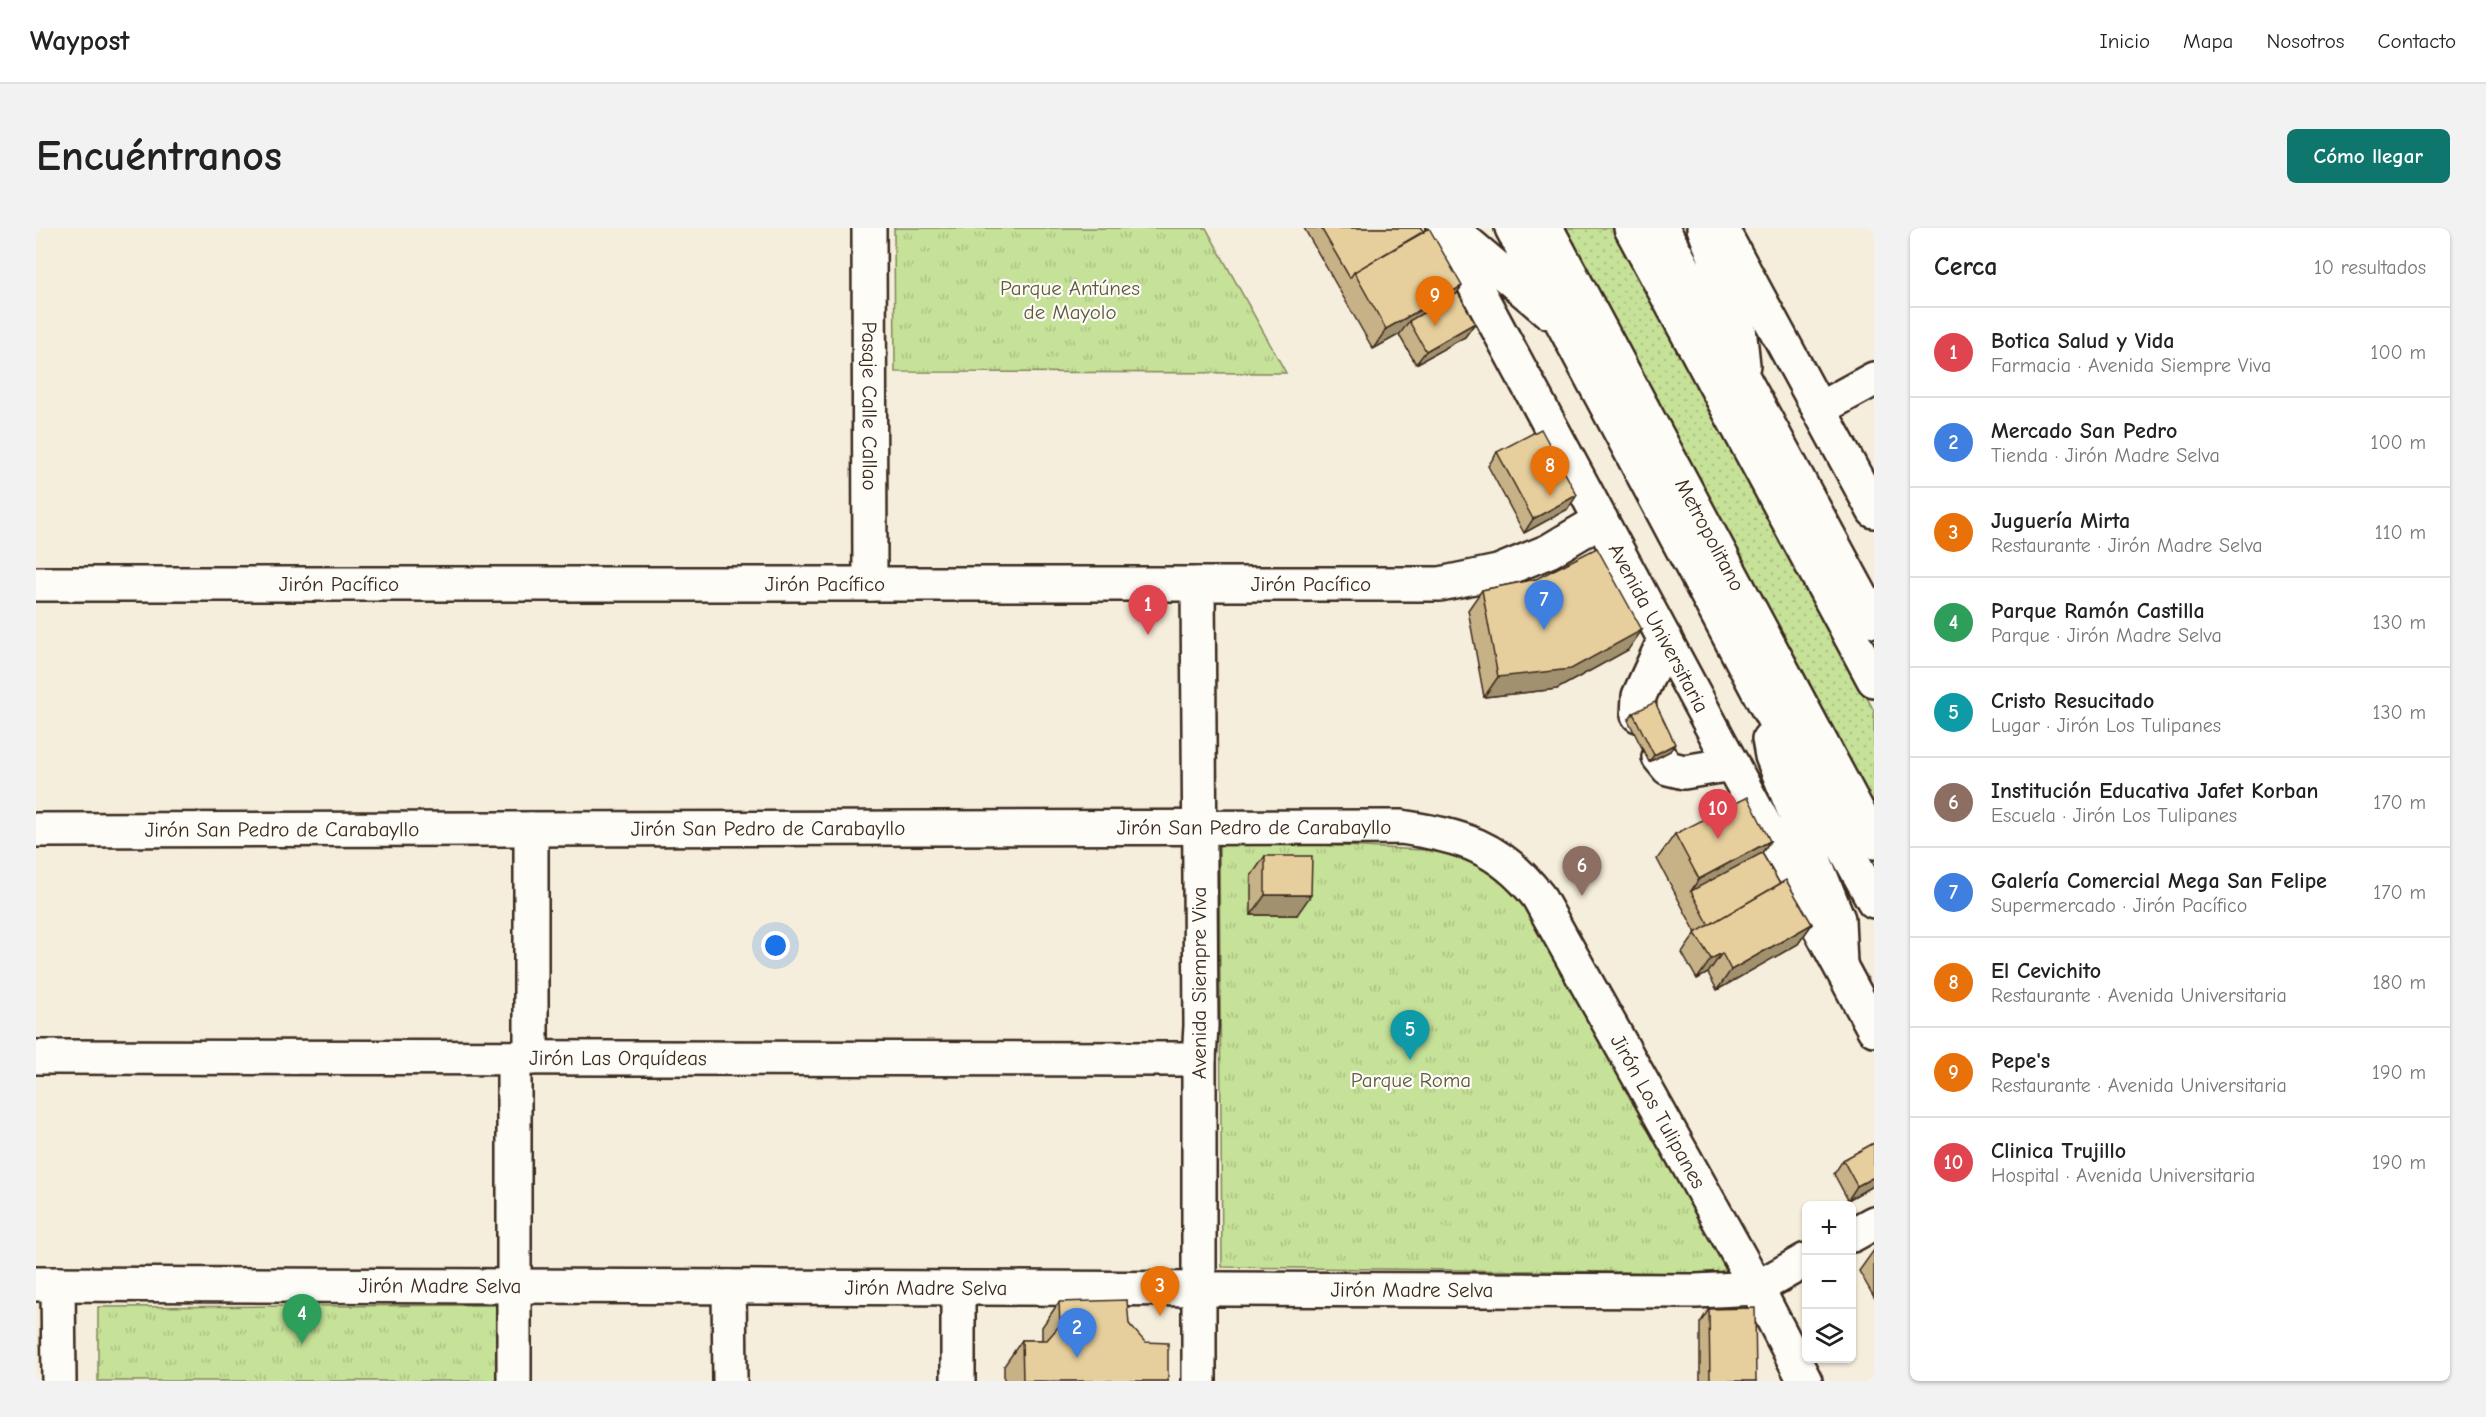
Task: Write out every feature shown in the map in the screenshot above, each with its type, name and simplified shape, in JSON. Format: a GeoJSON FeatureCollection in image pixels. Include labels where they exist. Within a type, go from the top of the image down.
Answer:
{"type":"FeatureCollection","features":[{"type":"Feature","properties":{"kind":"street","name":"Pasaje Calle Callao"},"geometry":{"type":"LineString","coordinates":[[869,228],[870,584]]}},
{"type":"Feature","properties":{"kind":"street","name":"Avenida Universitaria"},"geometry":{"type":"LineString","coordinates":[[1444,228],[1874,1029]]}},
{"type":"Feature","properties":{"kind":"street"},"geometry":{"type":"LineString","coordinates":[[1450,228],[1564,324]]}},
{"type":"Feature","properties":{"kind":"street"},"geometry":{"type":"LineString","coordinates":[[1512,228],[1761,696],[1874,901]]}},
{"type":"Feature","properties":{"kind":"street","name":"Metropolitano"},"geometry":{"type":"LineString","coordinates":[[1546,228],[1874,842]]}},
{"type":"Feature","properties":{"kind":"street"},"geometry":{"type":"LineString","coordinates":[[1631,228],[1874,680]]}},
{"type":"Feature","properties":{"kind":"street"},"geometry":{"type":"LineString","coordinates":[[1662,228],[1874,620]]}},
{"type":"Feature","properties":{"kind":"street"},"geometry":{"type":"LineString","coordinates":[[1704,228],[1738,318],[1745,382]]}},
{"type":"Feature","properties":{"kind":"street"},"geometry":{"type":"LineString","coordinates":[[1721,228],[1874,511]]}},
{"type":"Feature","properties":{"kind":"street"},"geometry":{"type":"LineString","coordinates":[[1819,409],[1874,379]]}},
{"type":"Feature","properties":{"kind":"street","name":"Jirón Pacífico"},"geometry":{"type":"LineString","coordinates":[[36,584],[1440,584],[1498,572],[1548,550],[1602,520]]}},
{"type":"Feature","properties":{"kind":"street","name":"Avenida Siempre Viva"},"geometry":{"type":"LineString","coordinates":[[1198,584],[1201,1026],[1199,1059],[1199,1381]]}},
{"type":"Feature","properties":{"kind":"street"},"geometry":{"type":"LineString","coordinates":[[1638,715],[1639,696],[1665,639]]}},
{"type":"Feature","properties":{"kind":"street"},"geometry":{"type":"LineString","coordinates":[[1761,696],[1772,756],[1838,919],[1840,963]]}},
{"type":"Feature","properties":{"kind":"street"},"geometry":{"type":"LineString","coordinates":[[1659,757],[1668,768],[1684,772],[1732,764]]}},
{"type":"Feature","properties":{"kind":"street","name":"Jirón San Pedro de Carabayllo"},"geometry":{"type":"LineString","coordinates":[[36,830],[1401,827],[1435,832],[1466,841],[1494,855]]}},
{"type":"Feature","properties":{"kind":"street"},"geometry":{"type":"LineString","coordinates":[[514,1381],[514,1286],[531,829]]}},
{"type":"Feature","properties":{"kind":"street","name":"Jirón Los Tulipanes"},"geometry":{"type":"LineString","coordinates":[[1494,855],[1521,875],[1538,896],[1756,1288],[1804,1381]]}},
{"type":"Feature","properties":{"kind":"street","name":"Jirón Las Orquídeas"},"geometry":{"type":"LineString","coordinates":[[36,1057],[1199,1059]]}},
{"type":"Feature","properties":{"kind":"street"},"geometry":{"type":"LineString","coordinates":[[1856,1232],[1874,1223]]}},
{"type":"Feature","properties":{"kind":"street","name":"Jirón Madre Selva"},"geometry":{"type":"LineString","coordinates":[[47,1284],[1696,1291],[1756,1288],[1802,1262]]}},
{"type":"Feature","properties":{"kind":"street"},"geometry":{"type":"LineString","coordinates":[[47,1284],[59,1381]]}},
{"type":"Feature","properties":{"kind":"street"},"geometry":{"type":"LineString","coordinates":[[729,1287],[730,1381]]}},
{"type":"Feature","properties":{"kind":"street"},"geometry":{"type":"LineString","coordinates":[[958,1288],[958,1381]]}},
{"type":"Feature","properties":{"kind":"green space","name":"Parque Antúnes de Mayolo"},"geometry":{"type":"Polygon","coordinates":[[[894,228],[1206,228],[1286,373],[895,372],[894,228]]]}},
{"type":"Feature","properties":{"kind":"green space"},"geometry":{"type":"Polygon","coordinates":[[[1559,228],[1615,228],[1874,711],[1874,813],[1559,228]]]}},
{"type":"Feature","properties":{"kind":"green space","name":"Parque Roma"},"geometry":{"type":"Polygon","coordinates":[[[1219,840],[1445,851],[1481,864],[1513,888],[1539,921],[1733,1271],[1694,1273],[1222,1267],[1219,840]]]}},
{"type":"Feature","properties":{"kind":"green space"},"geometry":{"type":"Polygon","coordinates":[[[506,1305],[506,1381],[98,1381],[98,1307],[506,1305]]]}},
{"type":"Feature","properties":{"kind":"building"},"geometry":{"type":"Polygon","coordinates":[[[1321,228],[1421,228],[1424,232],[1354,272],[1350,278],[1321,228]]]}},
{"type":"Feature","properties":{"kind":"building"},"geometry":{"type":"Polygon","coordinates":[[[1429,228],[1462,286],[1386,329],[1354,272],[1429,228]]]}},
{"type":"Feature","properties":{"kind":"building"},"geometry":{"type":"Polygon","coordinates":[[[1458,293],[1475,323],[1426,351],[1409,321],[1458,293]]]}},
{"type":"Feature","properties":{"kind":"building"},"geometry":{"type":"Polygon","coordinates":[[[1541,429],[1577,495],[1533,519],[1497,452],[1541,429]]]}},
{"type":"Feature","properties":{"kind":"building"},"geometry":{"type":"Polygon","coordinates":[[[1597,548],[1642,630],[1571,669],[1498,677],[1482,590],[1536,579],[1597,548]]]}},
{"type":"Feature","properties":{"kind":"building"},"geometry":{"type":"Polygon","coordinates":[[[1655,702],[1675,744],[1654,755],[1633,713],[1655,702]]]}},
{"type":"Feature","properties":{"kind":"building"},"geometry":{"type":"Polygon","coordinates":[[[1748,797],[1770,841],[1699,879],[1675,834],[1748,797]]]}},
{"type":"Feature","properties":{"kind":"building"},"geometry":{"type":"Polygon","coordinates":[[[1762,853],[1780,884],[1709,925],[1691,891],[1762,853]]]}},
{"type":"Feature","properties":{"kind":"building"},"geometry":{"type":"Polygon","coordinates":[[[1265,856],[1312,856],[1311,895],[1265,895],[1265,856]]]}},
{"type":"Feature","properties":{"kind":"building"},"geometry":{"type":"Polygon","coordinates":[[[1786,880],[1812,924],[1731,970],[1722,953],[1711,959],[1695,933],[1786,880]]]}},
{"type":"Feature","properties":{"kind":"building"},"geometry":{"type":"Polygon","coordinates":[[[1874,1143],[1874,1177],[1857,1186],[1843,1160],[1874,1143]]]}},
{"type":"Feature","properties":{"kind":"building"},"geometry":{"type":"Polygon","coordinates":[[[1127,1300],[1129,1324],[1145,1342],[1168,1343],[1168,1381],[1023,1381],[1022,1340],[1047,1340],[1060,1325],[1059,1302],[1127,1300]]]}},
{"type":"Feature","properties":{"kind":"building"},"geometry":{"type":"Polygon","coordinates":[[[1755,1308],[1756,1381],[1710,1381],[1709,1309],[1755,1308]]]}},
{"type":"Feature","properties":{"kind":"place","name":"Pepe's"},"geometry":{"type":"Point","coordinates":[1435,326]}},
{"type":"Feature","properties":{"kind":"place","name":"El Cevichito"},"geometry":{"type":"Point","coordinates":[1550,496]}},
{"type":"Feature","properties":{"kind":"place","name":"Galería Comercial Mega San Felipe"},"geometry":{"type":"Point","coordinates":[1544,630]}},
{"type":"Feature","properties":{"kind":"place","name":"Botica Salud y Vida"},"geometry":{"type":"Point","coordinates":[1148,635]}},
{"type":"Feature","properties":{"kind":"place","name":"Clinica Trujillo"},"geometry":{"type":"Point","coordinates":[1718,839]}},
{"type":"Feature","properties":{"kind":"place","name":"Institución Educativa Jafet Korban"},"geometry":{"type":"Point","coordinates":[1582,896]}},
{"type":"Feature","properties":{"kind":"place","name":"Cristo Resucitado"},"geometry":{"type":"Point","coordinates":[1410,1060]}},
{"type":"Feature","properties":{"kind":"place","name":"Juguería Mirta"},"geometry":{"type":"Point","coordinates":[1160,1316]}},
{"type":"Feature","properties":{"kind":"place","name":"Parque Ramón Castilla"},"geometry":{"type":"Point","coordinates":[302,1344]}},
{"type":"Feature","properties":{"kind":"place","name":"Mercado San Pedro"},"geometry":{"type":"Point","coordinates":[1077,1358]}}]}
